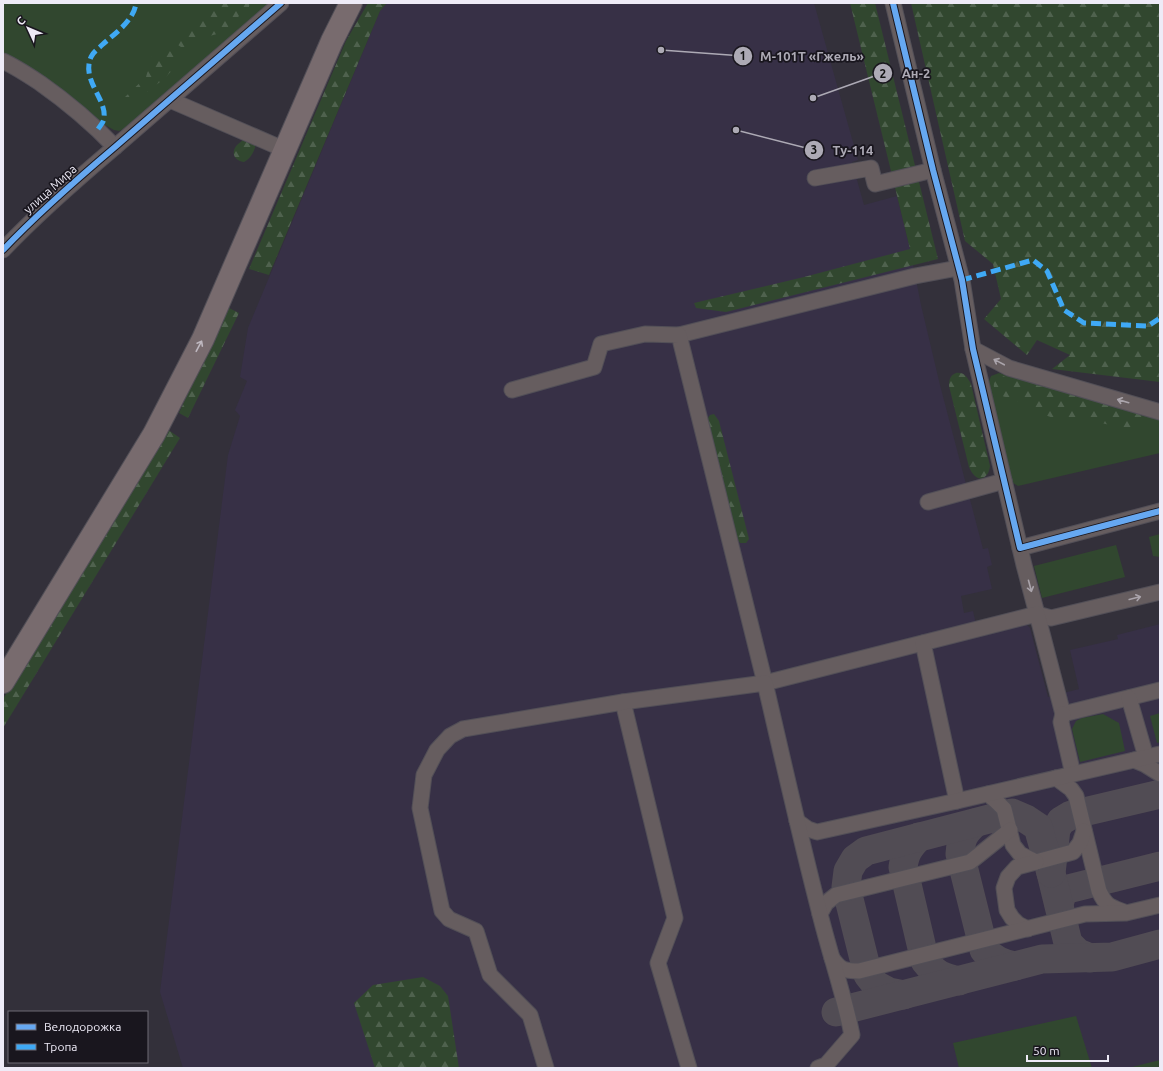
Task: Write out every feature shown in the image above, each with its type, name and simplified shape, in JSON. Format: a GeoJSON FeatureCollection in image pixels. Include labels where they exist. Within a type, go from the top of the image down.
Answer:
{"type":"FeatureCollection","features":[{"type":"Feature","properties":{"kind":"highway"},"geometry":{"type":"LineString","coordinates":[[3,657],[81,530],[158,398],[222,268],[318,41],[337,3]]}},
{"type":"Feature","properties":{"kind":"highway"},"geometry":{"type":"LineString","coordinates":[[3,682],[154,434],[203,339],[332,41],[351,3]]}},
{"type":"Feature","properties":{"kind":"street","name":"улица Мира"},"geometry":{"type":"LineString","coordinates":[[3,250],[24,228],[85,172],[281,3]]}},
{"type":"Feature","properties":{"kind":"street"},"geometry":{"type":"LineString","coordinates":[[893,3],[933,170],[962,280],[973,349],[1020,548],[1063,714],[1061,722],[1079,773],[1080,779],[1076,796],[1099,891],[1104,901],[1111,907],[1126,913]]}},
{"type":"Feature","properties":{"kind":"street"},"geometry":{"type":"LineString","coordinates":[[3,61],[34,79],[63,99],[98,129],[115,147]]}},
{"type":"Feature","properties":{"kind":"street"},"geometry":{"type":"LineString","coordinates":[[170,100],[274,145]]}},
{"type":"Feature","properties":{"kind":"street"},"geometry":{"type":"LineString","coordinates":[[815,178],[871,168],[875,184],[933,170]]}},
{"type":"Feature","properties":{"kind":"street"},"geometry":{"type":"LineString","coordinates":[[512,390],[594,367],[601,344],[645,334],[679,335],[915,276],[958,268]]}},
{"type":"Feature","properties":{"kind":"street"},"geometry":{"type":"LineString","coordinates":[[679,335],[765,683],[830,956],[847,1010],[852,1035],[826,1065],[818,1068]]}},
{"type":"Feature","properties":{"kind":"street"},"geometry":{"type":"LineString","coordinates":[[973,349],[1009,368],[1160,412]]}},
{"type":"Feature","properties":{"kind":"street"},"geometry":{"type":"LineString","coordinates":[[928,502],[1004,481]]}},
{"type":"Feature","properties":{"kind":"street"},"geometry":{"type":"LineString","coordinates":[[1020,548],[1160,511]]}},
{"type":"Feature","properties":{"kind":"street"},"geometry":{"type":"LineString","coordinates":[[546,1068],[530,1015],[490,975],[476,931],[449,919],[442,911],[420,808],[424,775],[437,750],[450,736],[463,729],[622,702],[765,683],[1037,614],[1052,618],[1160,592]]}},
{"type":"Feature","properties":{"kind":"street"},"geometry":{"type":"LineString","coordinates":[[923,643],[957,802]]}},
{"type":"Feature","properties":{"kind":"street"},"geometry":{"type":"LineString","coordinates":[[1063,714],[1160,690]]}},
{"type":"Feature","properties":{"kind":"street"},"geometry":{"type":"LineString","coordinates":[[1129,698],[1147,757],[1144,764],[1160,774]]}},
{"type":"Feature","properties":{"kind":"street"},"geometry":{"type":"LineString","coordinates":[[622,702],[675,918],[658,963],[689,1068]]}},
{"type":"Feature","properties":{"kind":"street"},"geometry":{"type":"LineString","coordinates":[[797,821],[808,830],[817,832],[957,802],[1147,757]]}},
{"type":"Feature","properties":{"kind":"street"},"geometry":{"type":"LineString","coordinates":[[1056,778],[1071,789],[1076,796]]}},
{"type":"Feature","properties":{"kind":"street"},"geometry":{"type":"LineString","coordinates":[[1018,787],[1009,798],[1004,809],[1008,837],[1020,854],[1036,862]]}},
{"type":"Feature","properties":{"kind":"street"},"geometry":{"type":"LineString","coordinates":[[988,794],[1004,809]]}},
{"type":"Feature","properties":{"kind":"street"},"geometry":{"type":"LineString","coordinates":[[995,937],[1003,929],[1007,921],[1008,910],[1004,888],[1008,877],[1017,867],[1073,852],[1080,843],[1084,831]]}},
{"type":"Feature","properties":{"kind":"street"},"geometry":{"type":"LineString","coordinates":[[820,914],[826,903],[836,895],[970,862],[1008,837]]}},
{"type":"Feature","properties":{"kind":"street"},"geometry":{"type":"LineString","coordinates":[[1073,852],[1082,856],[1093,866]]}},
{"type":"Feature","properties":{"kind":"street"},"geometry":{"type":"LineString","coordinates":[[1085,914],[1098,900],[1099,891]]}},
{"type":"Feature","properties":{"kind":"street"},"geometry":{"type":"LineString","coordinates":[[830,956],[837,965],[847,971],[858,971],[1085,914],[1126,913],[1160,905]]}},
{"type":"Feature","properties":{"kind":"street"},"geometry":{"type":"LineString","coordinates":[[1008,910],[1012,918],[1018,924],[1028,929]]}},
{"type":"Feature","properties":{"kind":"shaded area"},"geometry":{"type":"Polygon","coordinates":[[[387,3],[814,3],[858,160],[852,162],[864,205],[897,196],[940,385],[983,549],[988,548],[992,565],[987,567],[992,589],[961,596],[964,613],[973,611],[976,624],[971,638],[1026,624],[1030,628],[1048,697],[1079,689],[1070,650],[1118,639],[1117,635],[1160,624],[1160,1068],[183,1068],[160,992],[228,455],[240,416],[235,410],[247,381],[240,377],[248,328],[380,11],[387,3]]]}},
{"type":"Feature","properties":{"kind":"green space"},"geometry":{"type":"Polygon","coordinates":[[[3,3],[271,3],[130,126],[119,131],[105,125],[78,104],[3,55],[3,3]]]}},
{"type":"Feature","properties":{"kind":"green space"},"geometry":{"type":"Polygon","coordinates":[[[222,3],[250,3],[248,10],[232,21],[227,29],[217,34],[202,38],[184,49],[178,45],[184,34],[190,28],[222,3]]]}},
{"type":"Feature","properties":{"kind":"green space"},"geometry":{"type":"Polygon","coordinates":[[[368,3],[387,3],[380,11],[269,275],[249,269],[346,41],[368,3]]]}},
{"type":"Feature","properties":{"kind":"green space"},"geometry":{"type":"Polygon","coordinates":[[[850,3],[875,3],[938,259],[726,312],[696,308],[694,303],[804,277],[910,249],[850,3]]]}},
{"type":"Feature","properties":{"kind":"green space"},"geometry":{"type":"Polygon","coordinates":[[[911,3],[1160,3],[1160,382],[1052,369],[1070,355],[1037,340],[1027,355],[984,319],[1001,299],[993,264],[965,241],[911,3]]]}},
{"type":"Feature","properties":{"kind":"green space"},"geometry":{"type":"Polygon","coordinates":[[[162,49],[173,52],[176,57],[176,66],[164,79],[131,104],[126,106],[122,105],[121,103],[125,97],[146,77],[152,56],[162,49]]]}},
{"type":"Feature","properties":{"kind":"green space"},"geometry":{"type":"Polygon","coordinates":[[[245,138],[256,144],[249,159],[244,162],[238,160],[234,156],[234,151],[237,145],[245,138]]]}},
{"type":"Feature","properties":{"kind":"green space"},"geometry":{"type":"Polygon","coordinates":[[[227,307],[239,313],[188,418],[179,413],[227,307]]]}},
{"type":"Feature","properties":{"kind":"green space"},"geometry":{"type":"Polygon","coordinates":[[[956,373],[961,373],[971,384],[990,466],[985,477],[981,479],[974,474],[969,467],[949,386],[950,378],[956,373]]]}},
{"type":"Feature","properties":{"kind":"green space"},"geometry":{"type":"Polygon","coordinates":[[[999,373],[1153,414],[1160,421],[1160,453],[1018,486],[1010,481],[987,385],[991,376],[999,373]]]}},
{"type":"Feature","properties":{"kind":"green space"},"geometry":{"type":"Polygon","coordinates":[[[1002,376],[1135,411],[1142,415],[1145,420],[1139,426],[1128,427],[1049,417],[1016,400],[1002,396],[997,392],[994,388],[994,383],[999,377],[1002,376]]]}},
{"type":"Feature","properties":{"kind":"green space"},"geometry":{"type":"Polygon","coordinates":[[[714,414],[719,421],[749,539],[746,543],[740,543],[737,539],[707,419],[710,415],[714,414]]]}},
{"type":"Feature","properties":{"kind":"green space"},"geometry":{"type":"Polygon","coordinates":[[[167,429],[180,438],[3,728],[3,699],[167,429]]]}},
{"type":"Feature","properties":{"kind":"green space"},"geometry":{"type":"Polygon","coordinates":[[[1160,534],[1160,557],[1153,556],[1149,537],[1160,534]]]}},
{"type":"Feature","properties":{"kind":"green space"},"geometry":{"type":"Polygon","coordinates":[[[1116,545],[1125,577],[1042,598],[1034,566],[1116,545]]]}},
{"type":"Feature","properties":{"kind":"green space"},"geometry":{"type":"Polygon","coordinates":[[[1160,713],[1160,742],[1157,743],[1150,716],[1160,713]]]}},
{"type":"Feature","properties":{"kind":"green space"},"geometry":{"type":"Polygon","coordinates":[[[1103,714],[1119,723],[1125,751],[1080,762],[1072,729],[1076,721],[1082,718],[1103,714]]]}},
{"type":"Feature","properties":{"kind":"green space"},"geometry":{"type":"Polygon","coordinates":[[[423,977],[440,986],[448,996],[459,1068],[375,1068],[354,1003],[373,985],[423,977]]]}},
{"type":"Feature","properties":{"kind":"green space"},"geometry":{"type":"Polygon","coordinates":[[[1076,1016],[1092,1068],[959,1068],[953,1043],[1076,1016]]]}},
{"type":"Feature","properties":{"kind":"green space"},"geometry":{"type":"Polygon","coordinates":[[[1160,1060],[1160,1068],[1128,1068],[1160,1060]]]}},
{"type":"Feature","properties":{"kind":"taxiway"},"geometry":{"type":"LineString","coordinates":[[1090,958],[1078,953],[1068,943],[1051,873],[1056,829],[1061,821],[1071,815],[1160,794]]}},
{"type":"Feature","properties":{"kind":"taxiway"},"geometry":{"type":"LineString","coordinates":[[904,995],[889,992],[876,985],[868,975],[846,887],[848,871],[855,859],[866,851],[1012,813],[1026,819],[1038,827],[1051,873]]}},
{"type":"Feature","properties":{"kind":"taxiway"},"geometry":{"type":"LineString","coordinates":[[975,823],[964,836],[960,854],[984,950],[998,961],[1015,966]]}},
{"type":"Feature","properties":{"kind":"taxiway"},"geometry":{"type":"LineString","coordinates":[[919,837],[908,850],[903,867],[925,961],[940,975],[959,981]]}},
{"type":"Feature","properties":{"kind":"taxiway"},"geometry":{"type":"LineString","coordinates":[[1059,904],[1062,894],[1068,889],[1160,866]]}},
{"type":"Feature","properties":{"kind":"taxiway"},"geometry":{"type":"LineString","coordinates":[[836,1012],[1042,959],[1112,957],[1160,944]]}},
{"type":"Feature","properties":{"kind":"marked path"},"geometry":{"type":"LineString","coordinates":[[98,129],[103,121],[104,111],[89,74],[91,57],[128,21],[132,16],[136,3]]}},
{"type":"Feature","properties":{"kind":"marked path"},"geometry":{"type":"LineString","coordinates":[[962,280],[1033,260],[1047,271],[1064,310],[1084,323],[1148,326],[1160,318]]}},
{"type":"Feature","properties":{"kind":"cycle path"},"geometry":{"type":"LineString","coordinates":[[3,250],[72,184],[281,3]]}},
{"type":"Feature","properties":{"kind":"cycle path"},"geometry":{"type":"LineString","coordinates":[[893,3],[933,170],[962,280],[973,349],[1020,548],[1160,511]]}},
{"type":"Feature","properties":{"kind":"place","name":"М-101Т «Гжель»"},"geometry":{"type":"Point","coordinates":[661,50]}},
{"type":"Feature","properties":{"kind":"place","name":"Ан-2"},"geometry":{"type":"Point","coordinates":[813,98]}},
{"type":"Feature","properties":{"kind":"place","name":"Ту-114"},"geometry":{"type":"Point","coordinates":[736,130]}}]}
